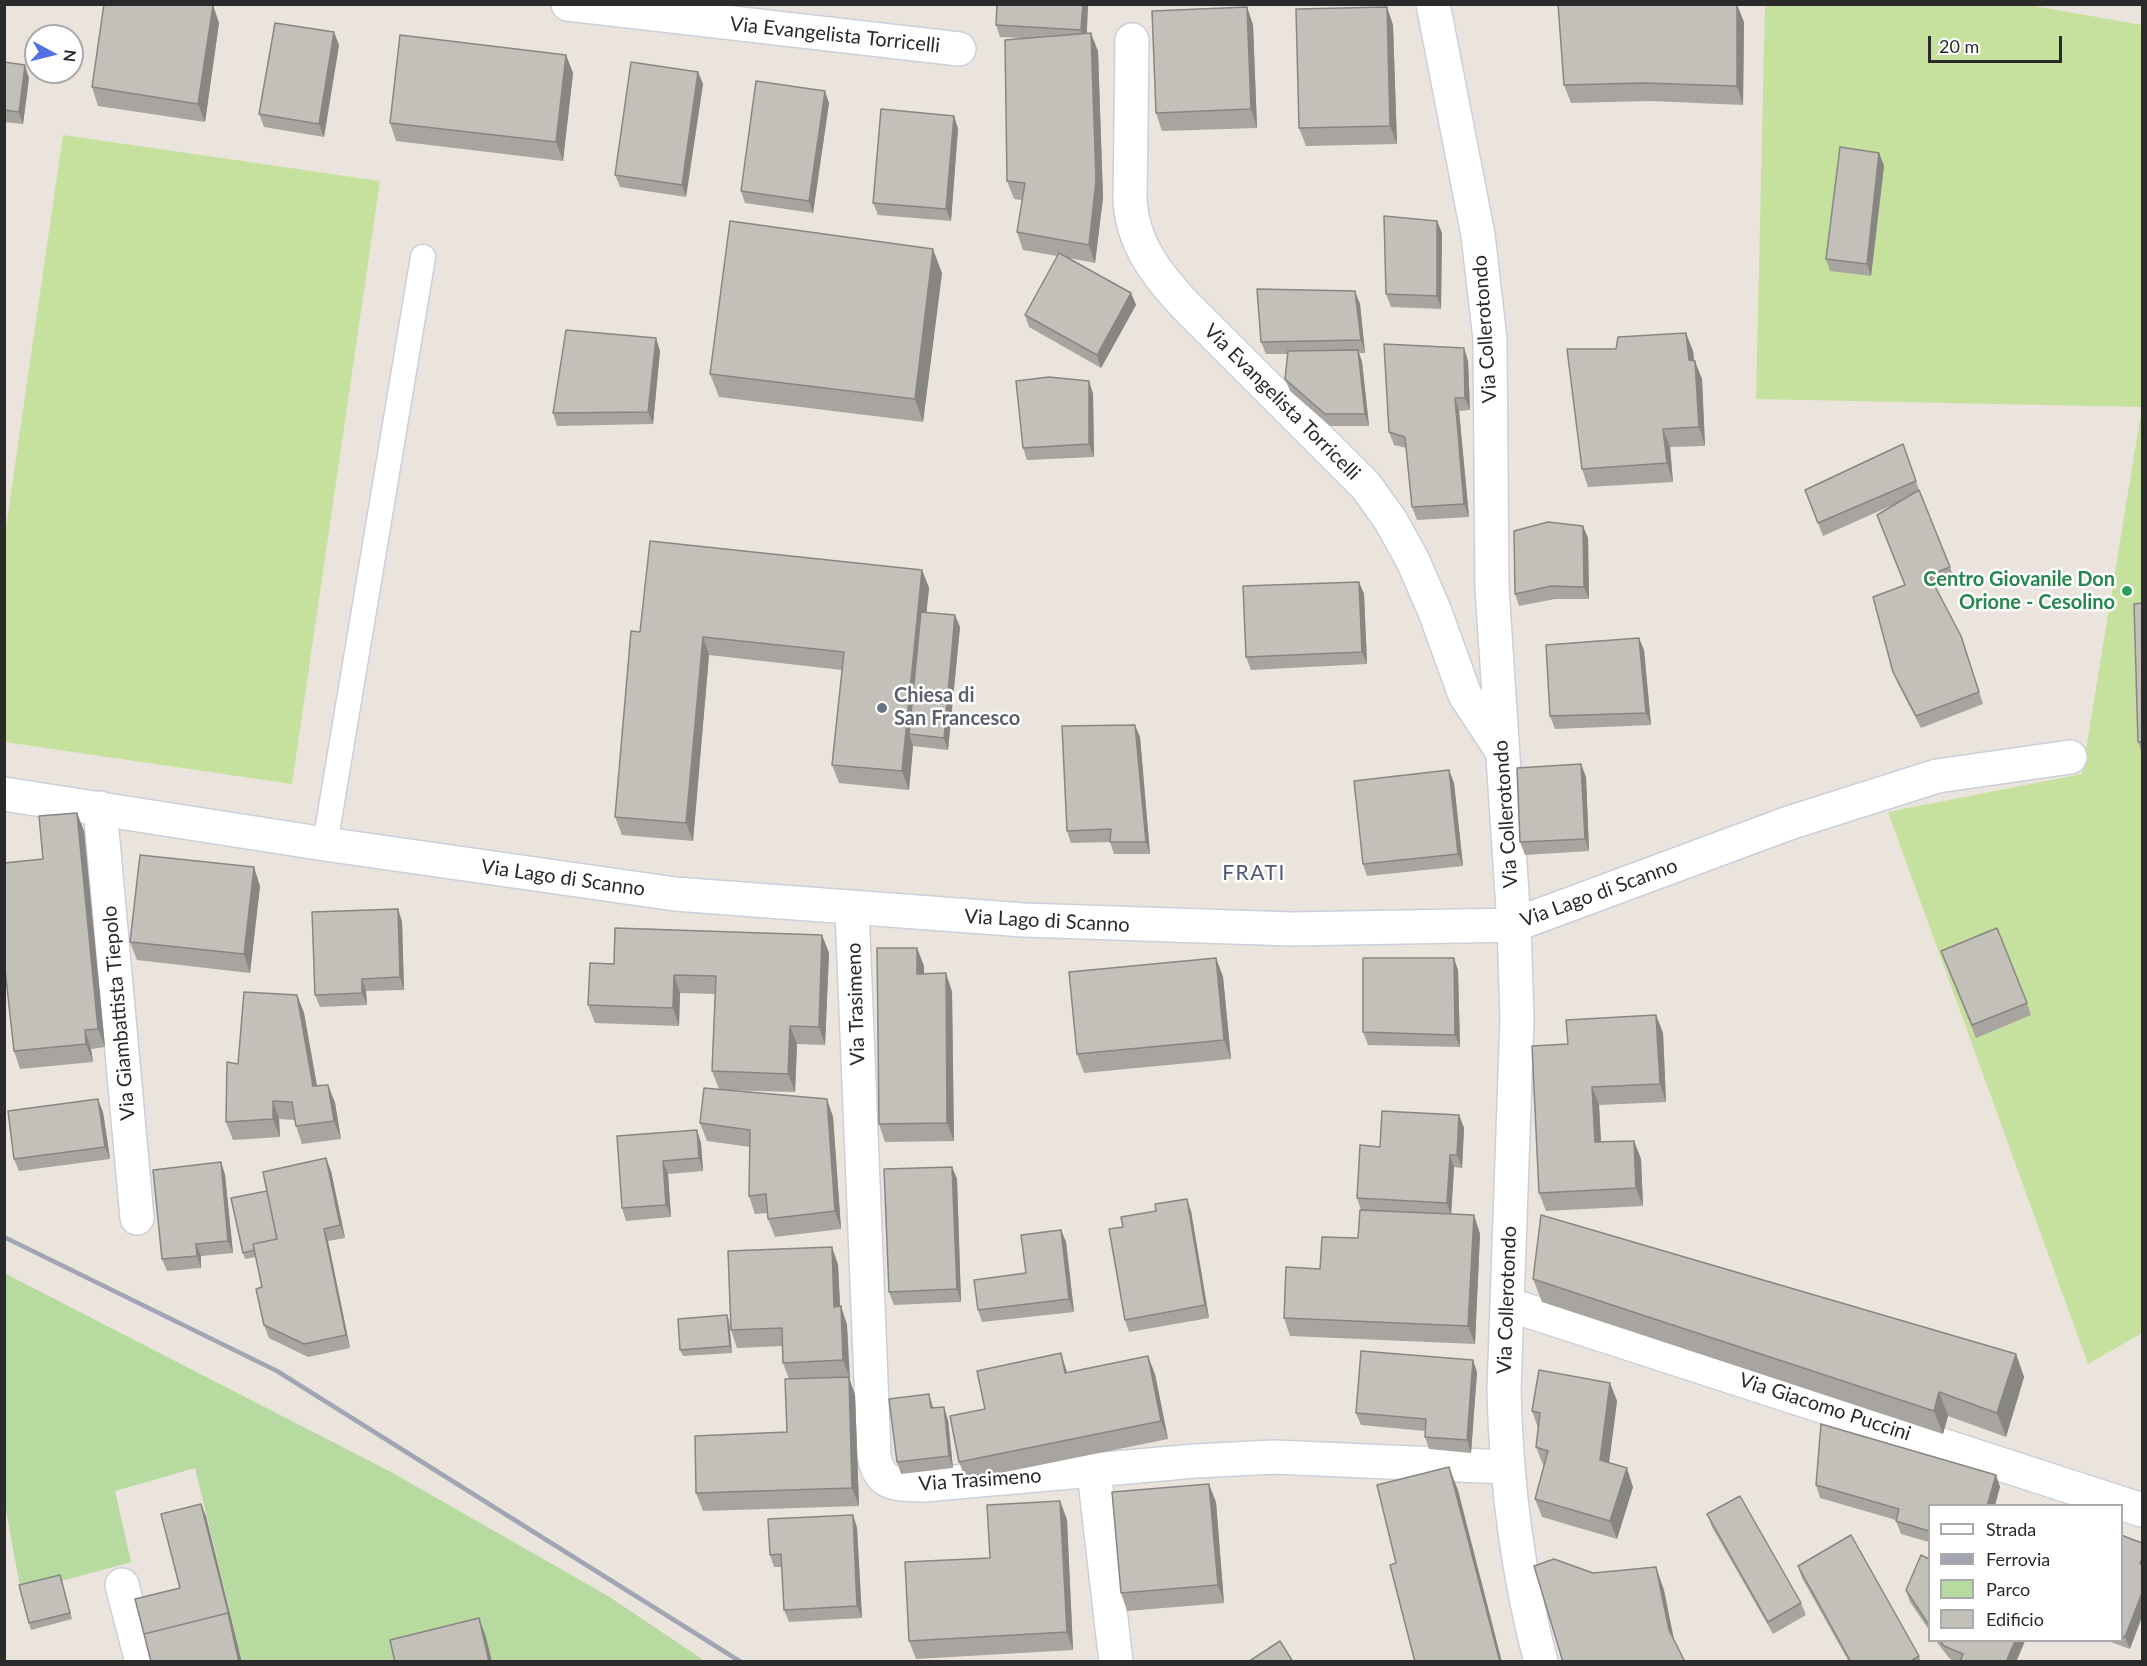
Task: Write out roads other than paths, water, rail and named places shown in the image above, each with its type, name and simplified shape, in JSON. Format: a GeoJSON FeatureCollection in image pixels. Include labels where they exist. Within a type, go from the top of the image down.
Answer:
{"type":"FeatureCollection","features":[{"type":"Feature","properties":{"kind":"street","name":"Via Evangelista Torricelli"},"geometry":{"type":"LineString","coordinates":[[568,4],[959,49]]}},
{"type":"Feature","properties":{"kind":"street","name":"Via Collerotondo"},"geometry":{"type":"LineString","coordinates":[[1433,4],[1478,235],[1487,307],[1491,372],[1492,588],[1514,925],[1516,1018],[1504,1390],[1506,1467],[1521,1574],[1541,1662]]}},
{"type":"Feature","properties":{"kind":"street","name":"Via Evangelista Torricelli"},"geometry":{"type":"LineString","coordinates":[[1132,40],[1130,201],[1131,216],[1140,245],[1160,279],[1366,486],[1391,521],[1413,561],[1435,612],[1465,695],[1502,751]]}},
{"type":"Feature","properties":{"kind":"street","name":"Via Lago di Scanno"},"geometry":{"type":"LineString","coordinates":[[4,794],[643,890],[852,909],[1162,926],[1292,929],[1514,925],[1789,824],[1937,776],[2070,757]]}},
{"type":"Feature","properties":{"kind":"street","name":"Via Giambattista Tiepolo"},"geometry":{"type":"LineString","coordinates":[[100,808],[137,1218]]}},
{"type":"Feature","properties":{"kind":"street","name":"Via Trasimeno"},"geometry":{"type":"LineString","coordinates":[[852,909],[876,1470],[884,1479],[898,1484],[923,1485],[1094,1472],[1223,1459],[1297,1456],[1506,1467]]}},
{"type":"Feature","properties":{"kind":"street","name":"Via Giacomo Puccini"},"geometry":{"type":"LineString","coordinates":[[1507,1304],[2142,1510]]}},
{"type":"Feature","properties":{"kind":"street"},"geometry":{"type":"LineString","coordinates":[[1094,1472],[1116,1662]]}},
{"type":"Feature","properties":{"kind":"street"},"geometry":{"type":"LineString","coordinates":[[122,1585],[142,1662]]}},
{"type":"Feature","properties":{"kind":"lane"},"geometry":{"type":"LineString","coordinates":[[325,844],[423,257]]}},
{"type":"Feature","properties":{"kind":"railway"},"geometry":{"type":"LineString","coordinates":[[4,1237],[277,1371],[741,1662]]}},
{"type":"Feature","properties":{"kind":"place","name":"Centro Giovanile Don Orione - Cesolino"},"geometry":{"type":"Point","coordinates":[2127,591]}},
{"type":"Feature","properties":{"kind":"place","name":"Chiesa di San Francesco"},"geometry":{"type":"Point","coordinates":[882,708]}},
{"type":"Feature","properties":{"kind":"district","name":"FRATI"},"geometry":{"type":"Point","coordinates":[1254,873]}}]}
